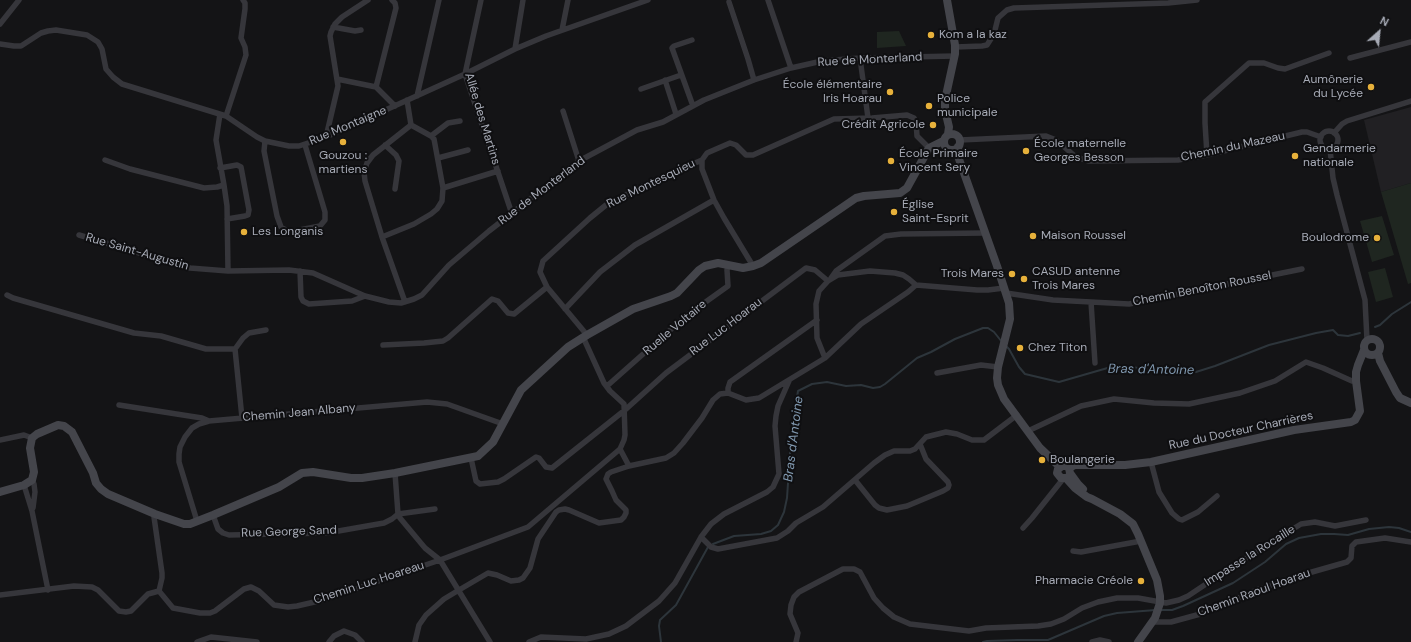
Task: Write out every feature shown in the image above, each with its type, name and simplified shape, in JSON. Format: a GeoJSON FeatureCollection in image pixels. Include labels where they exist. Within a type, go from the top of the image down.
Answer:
{"type":"FeatureCollection","features":[{"type":"Feature","properties":{"kind":"main road"},"geometry":{"type":"LineString","coordinates":[[947,0],[956,47],[945,100],[947,141],[959,159],[1005,290],[1010,311],[1010,319],[998,367],[997,378],[1001,393],[1040,448],[1058,469],[1058,475],[1067,474],[1092,499],[1115,511],[1133,524],[1159,587],[1159,605],[1154,620],[1138,642]]}},
{"type":"Feature","properties":{"kind":"main road"},"geometry":{"type":"LineString","coordinates":[[0,492],[24,485],[32,480],[34,472],[30,448],[32,438],[36,434],[58,425],[68,428],[72,432],[93,473],[96,483],[101,489],[108,494],[155,514],[184,524],[213,515],[279,487],[302,473],[314,472],[351,478],[362,478],[395,473],[478,456],[493,442],[521,390],[568,347],[633,309],[677,293],[699,270],[705,266],[718,263],[743,268],[762,263],[856,198],[900,193],[947,141]]}},
{"type":"Feature","properties":{"kind":"main road"},"geometry":{"type":"LineString","coordinates":[[1373,355],[1380,348],[1379,343],[1370,340],[1364,344],[1373,355],[1400,398],[1411,403]]}},
{"type":"Feature","properties":{"kind":"main road","name":"Rue du Docteur Charrières"},"geometry":{"type":"LineString","coordinates":[[1067,474],[1075,465],[1125,465],[1151,462],[1294,430],[1351,422],[1355,420],[1360,411],[1356,372],[1360,360],[1373,355]]}},
{"type":"Feature","properties":{"kind":"main road","name":"Rue du Docteur Charrières"},"geometry":{"type":"LineString","coordinates":[[1058,469],[1066,466],[1067,474]]}},
{"type":"Feature","properties":{"kind":"street"},"geometry":{"type":"LineString","coordinates":[[0,24],[20,0]]}},
{"type":"Feature","properties":{"kind":"street"},"geometry":{"type":"LineString","coordinates":[[228,271],[227,219],[224,185],[216,140],[223,115],[246,55],[245,47],[241,38],[245,9],[244,0]]}},
{"type":"Feature","properties":{"kind":"street"},"geometry":{"type":"LineString","coordinates":[[326,137],[337,94],[337,79],[330,36],[333,27],[342,17],[368,0]]}},
{"type":"Feature","properties":{"kind":"street"},"geometry":{"type":"LineString","coordinates":[[376,87],[396,8],[395,3],[392,0]]}},
{"type":"Feature","properties":{"kind":"street"},"geometry":{"type":"LineString","coordinates":[[417,96],[439,0]]}},
{"type":"Feature","properties":{"kind":"street","name":"Allée des Martins"},"geometry":{"type":"LineString","coordinates":[[481,0],[465,74],[512,214]]}},
{"type":"Feature","properties":{"kind":"street"},"geometry":{"type":"LineString","coordinates":[[515,49],[523,0]]}},
{"type":"Feature","properties":{"kind":"street"},"geometry":{"type":"LineString","coordinates":[[562,30],[568,0]]}},
{"type":"Feature","properties":{"kind":"street","name":"Rue Montaigne"},"geometry":{"type":"LineString","coordinates":[[0,44],[21,46],[41,33],[56,30],[87,35],[98,42],[102,49],[106,69],[122,84],[223,115],[265,141],[289,146],[299,146],[326,137],[465,74],[515,49],[562,30],[648,0]]}},
{"type":"Feature","properties":{"kind":"street"},"geometry":{"type":"LineString","coordinates":[[768,0],[791,68]]}},
{"type":"Feature","properties":{"kind":"street"},"geometry":{"type":"LineString","coordinates":[[1063,6],[1068,0]]}},
{"type":"Feature","properties":{"kind":"street"},"geometry":{"type":"LineString","coordinates":[[956,47],[987,45],[994,34],[998,18],[1007,10],[1014,8],[1168,3],[1197,0]]}},
{"type":"Feature","properties":{"kind":"street"},"geometry":{"type":"LineString","coordinates":[[729,2],[754,80]]}},
{"type":"Feature","properties":{"kind":"street"},"geometry":{"type":"LineString","coordinates":[[333,27],[356,31],[361,30]]}},
{"type":"Feature","properties":{"kind":"street"},"geometry":{"type":"LineString","coordinates":[[692,40],[672,48],[693,106]]}},
{"type":"Feature","properties":{"kind":"street"},"geometry":{"type":"LineString","coordinates":[[1350,58],[1411,42]]}},
{"type":"Feature","properties":{"kind":"street"},"geometry":{"type":"LineString","coordinates":[[1207,155],[1205,102],[1249,63],[1264,63],[1285,69],[1329,53]]}},
{"type":"Feature","properties":{"kind":"street","name":"Rue de Monterland"},"geometry":{"type":"LineString","coordinates":[[405,302],[422,294],[449,264],[579,161],[637,130],[663,122],[704,100],[754,80],[791,68],[822,61],[860,58],[955,56]]}},
{"type":"Feature","properties":{"kind":"street"},"geometry":{"type":"LineString","coordinates":[[860,58],[868,118]]}},
{"type":"Feature","properties":{"kind":"street"},"geometry":{"type":"LineString","coordinates":[[641,89],[681,75]]}},
{"type":"Feature","properties":{"kind":"street"},"geometry":{"type":"LineString","coordinates":[[337,79],[376,87],[395,106]]}},
{"type":"Feature","properties":{"kind":"street"},"geometry":{"type":"LineString","coordinates":[[665,80],[676,114]]}},
{"type":"Feature","properties":{"kind":"street"},"geometry":{"type":"LineString","coordinates":[[407,100],[411,125]]}},
{"type":"Feature","properties":{"kind":"street"},"geometry":{"type":"LineString","coordinates":[[1334,133],[1347,121],[1411,101]]}},
{"type":"Feature","properties":{"kind":"street"},"geometry":{"type":"LineString","coordinates":[[563,111],[579,161]]}},
{"type":"Feature","properties":{"kind":"street","name":"Rue Montesquieu"},"geometry":{"type":"LineString","coordinates":[[585,336],[546,287],[540,272],[543,261],[594,214],[606,205],[647,184],[702,160],[707,153],[727,144],[736,145],[746,155],[753,155],[834,119],[909,116],[914,118],[916,122],[917,136],[947,141]]}},
{"type":"Feature","properties":{"kind":"street"},"geometry":{"type":"LineString","coordinates":[[431,136],[448,123],[460,121]]}},
{"type":"Feature","properties":{"kind":"street"},"geometry":{"type":"LineString","coordinates":[[382,237],[414,224],[431,214],[437,209],[442,201],[443,188],[435,142],[431,136],[411,125]]}},
{"type":"Feature","properties":{"kind":"street"},"geometry":{"type":"LineString","coordinates":[[405,302],[382,237],[365,181],[364,168],[369,159],[411,125]]}},
{"type":"Feature","properties":{"kind":"street"},"geometry":{"type":"LineString","coordinates":[[1327,131],[1334,133],[1338,137],[1336,146],[1330,149],[1325,148],[1322,144],[1321,136],[1327,131]]}},
{"type":"Feature","properties":{"kind":"street","name":"Chemin du Mazeau"},"geometry":{"type":"LineString","coordinates":[[947,141],[1046,136],[1056,140],[1076,157],[1089,161],[1178,160],[1207,155],[1302,132],[1321,136]]}},
{"type":"Feature","properties":{"kind":"street"},"geometry":{"type":"LineString","coordinates":[[265,141],[264,150],[277,216],[281,227],[289,232],[320,226],[325,220],[305,145]]}},
{"type":"Feature","properties":{"kind":"street"},"geometry":{"type":"LineString","coordinates":[[385,145],[399,161],[395,189]]}},
{"type":"Feature","properties":{"kind":"street"},"geometry":{"type":"LineString","coordinates":[[1330,149],[1333,178],[1365,300],[1370,340]]}},
{"type":"Feature","properties":{"kind":"street"},"geometry":{"type":"LineString","coordinates":[[438,158],[468,150]]}},
{"type":"Feature","properties":{"kind":"street"},"geometry":{"type":"LineString","coordinates":[[105,160],[130,169],[204,188],[224,185]]}},
{"type":"Feature","properties":{"kind":"street"},"geometry":{"type":"LineString","coordinates":[[702,160],[702,169],[714,200],[753,266]]}},
{"type":"Feature","properties":{"kind":"street"},"geometry":{"type":"LineString","coordinates":[[220,168],[237,165],[241,167],[250,210],[248,215],[227,219]]}},
{"type":"Feature","properties":{"kind":"street"},"geometry":{"type":"LineString","coordinates":[[443,188],[498,171]]}},
{"type":"Feature","properties":{"kind":"street"},"geometry":{"type":"LineString","coordinates":[[565,309],[600,272],[635,245],[714,200]]}},
{"type":"Feature","properties":{"kind":"street"},"geometry":{"type":"LineString","coordinates":[[826,358],[818,342],[817,295],[836,271],[885,236],[901,234],[985,233]]}},
{"type":"Feature","properties":{"kind":"street","name":"Rue Saint-Augustin"},"geometry":{"type":"LineString","coordinates":[[79,235],[190,268],[228,271],[289,270],[313,273],[365,296],[389,302],[405,302]]}},
{"type":"Feature","properties":{"kind":"street","name":"Ruelle Voltaire"},"geometry":{"type":"LineString","coordinates":[[606,386],[686,316],[728,286],[728,265]]}},
{"type":"Feature","properties":{"kind":"street","name":"Rue Luc Hoarau"},"geometry":{"type":"LineString","coordinates":[[625,410],[666,373],[801,271],[806,268],[811,268],[830,280]]}},
{"type":"Feature","properties":{"kind":"street","name":"Chemin Benoîton Roussel"},"geometry":{"type":"LineString","coordinates":[[916,285],[977,290],[1005,290],[1053,300],[1129,304],[1302,269]]}},
{"type":"Feature","properties":{"kind":"street"},"geometry":{"type":"LineString","coordinates":[[300,271],[302,301],[309,304],[352,301],[365,296]]}},
{"type":"Feature","properties":{"kind":"street"},"geometry":{"type":"LineString","coordinates":[[415,642],[419,625],[426,615],[444,599],[459,590],[488,573],[511,581],[523,578],[530,568],[538,539],[556,512],[559,510],[569,510],[599,523],[621,520],[625,515],[626,510],[616,500],[606,476],[611,472],[629,466],[670,456],[692,432],[713,400],[720,394],[728,393],[746,400],[759,398],[826,358],[869,318],[916,285],[909,278],[882,271],[865,271],[838,275],[830,280]]}},
{"type":"Feature","properties":{"kind":"street"},"geometry":{"type":"LineString","coordinates":[[383,345],[443,341],[492,299],[498,301],[505,311],[512,314],[546,287]]}},
{"type":"Feature","properties":{"kind":"street"},"geometry":{"type":"LineString","coordinates":[[7,295],[134,333],[161,336],[206,349],[235,349]]}},
{"type":"Feature","properties":{"kind":"street"},"geometry":{"type":"LineString","coordinates":[[1091,302],[1095,363]]}},
{"type":"Feature","properties":{"kind":"street"},"geometry":{"type":"LineString","coordinates":[[728,393],[730,382],[817,320]]}},
{"type":"Feature","properties":{"kind":"street"},"geometry":{"type":"LineString","coordinates":[[242,418],[235,349],[243,338],[249,333],[266,330]]}},
{"type":"Feature","properties":{"kind":"street"},"geometry":{"type":"LineString","coordinates":[[585,336],[606,386],[624,404],[625,435],[620,449],[629,466]]}},
{"type":"Feature","properties":{"kind":"street"},"geometry":{"type":"LineString","coordinates":[[1028,431],[1081,406],[1114,399],[1154,403],[1189,404],[1240,393],[1275,381],[1306,362],[1352,381],[1356,381]]}},
{"type":"Feature","properties":{"kind":"street"},"geometry":{"type":"LineString","coordinates":[[937,373],[981,365],[998,367]]}},
{"type":"Feature","properties":{"kind":"street"},"geometry":{"type":"LineString","coordinates":[[529,642],[541,637],[586,639],[609,634],[626,626],[659,601],[675,583],[701,537],[711,524],[724,514],[767,492],[773,487],[779,474],[775,426],[776,416],[778,406],[789,381]]}},
{"type":"Feature","properties":{"kind":"street","name":"Chemin Jean Albany"},"geometry":{"type":"LineString","coordinates":[[197,521],[179,462],[179,454],[180,447],[185,437],[192,428],[199,424],[209,421],[437,402],[465,409],[503,424]]}},
{"type":"Feature","properties":{"kind":"street"},"geometry":{"type":"LineString","coordinates":[[119,405],[202,418],[209,421]]}},
{"type":"Feature","properties":{"kind":"street"},"geometry":{"type":"LineString","coordinates":[[471,458],[476,481],[480,484],[498,482],[536,457],[539,458],[546,467],[552,468],[625,410]]}},
{"type":"Feature","properties":{"kind":"street"},"geometry":{"type":"LineString","coordinates":[[701,537],[711,547],[718,549],[777,538],[783,535],[796,523],[823,506],[885,455],[894,452],[910,451],[920,444],[926,437],[946,432],[957,434],[972,440],[984,440],[1016,415]]}},
{"type":"Feature","properties":{"kind":"street"},"geometry":{"type":"LineString","coordinates":[[0,440],[24,435],[32,438]]}},
{"type":"Feature","properties":{"kind":"street"},"geometry":{"type":"LineString","coordinates":[[855,480],[875,505],[879,508],[887,510],[907,506],[943,491],[948,488],[948,482],[926,459],[920,444]]}},
{"type":"Feature","properties":{"kind":"street","name":"Chemin Luc Hoareau"},"geometry":{"type":"LineString","coordinates":[[159,591],[173,608],[200,613],[215,611],[244,589],[251,587],[259,591],[274,605],[288,607],[323,600],[440,560],[528,527],[620,449]]}},
{"type":"Feature","properties":{"kind":"street"},"geometry":{"type":"LineString","coordinates":[[1151,462],[1159,492],[1172,513],[1179,519],[1182,520],[1198,512],[1217,496]]}},
{"type":"Feature","properties":{"kind":"street"},"geometry":{"type":"LineString","coordinates":[[395,473],[398,514],[424,548],[440,560],[490,642]]}},
{"type":"Feature","properties":{"kind":"street"},"geometry":{"type":"LineString","coordinates":[[1023,528],[1067,474]]}},
{"type":"Feature","properties":{"kind":"street"},"geometry":{"type":"LineString","coordinates":[[32,480],[35,492],[32,511]]}},
{"type":"Feature","properties":{"kind":"street"},"geometry":{"type":"LineString","coordinates":[[24,485],[32,511],[48,590]]}},
{"type":"Feature","properties":{"kind":"street","name":"Rue George Sand"},"geometry":{"type":"LineString","coordinates":[[213,515],[218,529],[229,535],[327,533],[384,522],[392,519],[398,514],[435,509]]}},
{"type":"Feature","properties":{"kind":"street"},"geometry":{"type":"LineString","coordinates":[[0,594],[74,586],[92,587],[98,590],[119,611],[131,611],[148,594],[159,591],[162,573],[154,517],[155,514]]}},
{"type":"Feature","properties":{"kind":"street","name":"Impasse la Rocaille"},"geometry":{"type":"LineString","coordinates":[[1159,605],[1188,596],[1301,524],[1315,522],[1335,526],[1366,520]]}},
{"type":"Feature","properties":{"kind":"street","name":"Chemin Raoul Hoarau"},"geometry":{"type":"LineString","coordinates":[[1154,620],[1171,622],[1204,613],[1259,589],[1347,562],[1351,558],[1352,546],[1356,542],[1385,538],[1411,542]]}},
{"type":"Feature","properties":{"kind":"street"},"geometry":{"type":"LineString","coordinates":[[1073,551],[1081,552],[1141,541]]}},
{"type":"Feature","properties":{"kind":"street"},"geometry":{"type":"LineString","coordinates":[[796,642],[798,634],[790,614],[794,597],[799,592],[836,572],[849,568],[854,568],[860,572],[874,598],[883,608],[898,620],[910,624],[969,631],[986,628],[1051,624],[1064,619],[1082,608],[1098,602],[1117,598],[1138,598],[1159,605]]}},
{"type":"Feature","properties":{"kind":"street"},"geometry":{"type":"LineString","coordinates":[[329,642],[334,636],[344,631],[355,635],[362,642]]}},
{"type":"Feature","properties":{"kind":"street"},"geometry":{"type":"LineString","coordinates":[[197,642],[211,637],[257,642]]}},
{"type":"Feature","properties":{"kind":"street"},"geometry":{"type":"LineString","coordinates":[[1092,642],[1100,640],[1109,642]]}},
{"type":"Feature","properties":{"kind":"shaded area"},"geometry":{"type":"Polygon","coordinates":[[[899,31],[906,46],[877,48],[877,32],[899,31]]]}},
{"type":"Feature","properties":{"kind":"shaded area"},"geometry":{"type":"Polygon","coordinates":[[[1411,107],[1411,183],[1381,192],[1364,120],[1411,107]]]}},
{"type":"Feature","properties":{"kind":"shaded area"},"geometry":{"type":"Polygon","coordinates":[[[1411,183],[1411,283],[1408,284],[1381,192],[1411,183]]]}},
{"type":"Feature","properties":{"kind":"shaded area","name":"Boulodrome"},"geometry":{"type":"Polygon","coordinates":[[[1382,216],[1394,255],[1372,262],[1360,221],[1382,216]]]}},
{"type":"Feature","properties":{"kind":"shaded area"},"geometry":{"type":"Polygon","coordinates":[[[1385,268],[1393,297],[1376,302],[1368,272],[1385,268]]]}},
{"type":"Feature","properties":{"kind":"waterway","name":"Bras d'Antoine"},"geometry":{"type":"LineString","coordinates":[[1375,327],[1380,325],[1392,314],[1411,302]]}},
{"type":"Feature","properties":{"kind":"waterway","name":"Bras d'Antoine"},"geometry":{"type":"LineString","coordinates":[[713,544],[734,536],[761,534],[771,531],[778,525],[784,512],[787,498],[791,439],[798,391],[812,384],[827,382],[846,386],[861,385],[873,388],[880,387],[917,358],[955,339],[983,328],[988,328],[994,332],[1002,342]]}},
{"type":"Feature","properties":{"kind":"waterway","name":"Bras d'Antoine"},"geometry":{"type":"LineString","coordinates":[[1006,346],[1025,374],[1059,382],[1111,367],[1126,366],[1150,370],[1196,372],[1269,345],[1316,333],[1333,330],[1338,335],[1348,336],[1360,333]]}},
{"type":"Feature","properties":{"kind":"waterway"},"geometry":{"type":"LineString","coordinates":[[1161,610],[1172,610],[1183,606],[1233,583],[1265,562],[1286,544],[1299,538],[1321,534],[1348,535],[1369,529],[1389,527],[1399,528],[1411,532]]}},
{"type":"Feature","properties":{"kind":"waterway","name":"Bras d'Antoine"},"geometry":{"type":"LineString","coordinates":[[661,642],[659,626],[660,620],[676,605],[708,547]]}},
{"type":"Feature","properties":{"kind":"waterway"},"geometry":{"type":"LineString","coordinates":[[983,642],[1048,640],[1104,616],[1117,613],[1156,610]]}},
{"type":"Feature","properties":{"kind":"place","name":"Kom a la kaz"},"geometry":{"type":"Point","coordinates":[931,35]}},
{"type":"Feature","properties":{"kind":"place","name":"Aumônerie du Lycée"},"geometry":{"type":"Point","coordinates":[1371,87]}},
{"type":"Feature","properties":{"kind":"place","name":"École élémentaire Iris Hoarau"},"geometry":{"type":"Point","coordinates":[890,92]}},
{"type":"Feature","properties":{"kind":"place","name":"Police municipale"},"geometry":{"type":"Point","coordinates":[929,106]}},
{"type":"Feature","properties":{"kind":"place","name":"Crédit Agricole"},"geometry":{"type":"Point","coordinates":[933,125]}},
{"type":"Feature","properties":{"kind":"place","name":"Gouzou : martiens"},"geometry":{"type":"Point","coordinates":[343,142]}},
{"type":"Feature","properties":{"kind":"place","name":"École maternelle Georges Besson"},"geometry":{"type":"Point","coordinates":[1026,151]}},
{"type":"Feature","properties":{"kind":"place","name":"Gendarmerie nationale"},"geometry":{"type":"Point","coordinates":[1295,156]}},
{"type":"Feature","properties":{"kind":"place","name":"École Primaire Vincent Sery"},"geometry":{"type":"Point","coordinates":[891,161]}},
{"type":"Feature","properties":{"kind":"place","name":"Église Saint-Esprit"},"geometry":{"type":"Point","coordinates":[894,212]}},
{"type":"Feature","properties":{"kind":"place","name":"Les Longanis"},"geometry":{"type":"Point","coordinates":[244,232]}},
{"type":"Feature","properties":{"kind":"place","name":"Maison Roussel"},"geometry":{"type":"Point","coordinates":[1033,236]}},
{"type":"Feature","properties":{"kind":"place","name":"Boulodrome"},"geometry":{"type":"Point","coordinates":[1377,238]}},
{"type":"Feature","properties":{"kind":"place","name":"Trois Mares"},"geometry":{"type":"Point","coordinates":[1012,274]}},
{"type":"Feature","properties":{"kind":"place","name":"CASUD antenne Trois Mares"},"geometry":{"type":"Point","coordinates":[1024,279]}},
{"type":"Feature","properties":{"kind":"place","name":"Chez Titon"},"geometry":{"type":"Point","coordinates":[1020,348]}},
{"type":"Feature","properties":{"kind":"place","name":"Boulangerie"},"geometry":{"type":"Point","coordinates":[1042,460]}},
{"type":"Feature","properties":{"kind":"place","name":"Pharmacie Créole"},"geometry":{"type":"Point","coordinates":[1141,581]}}]}
